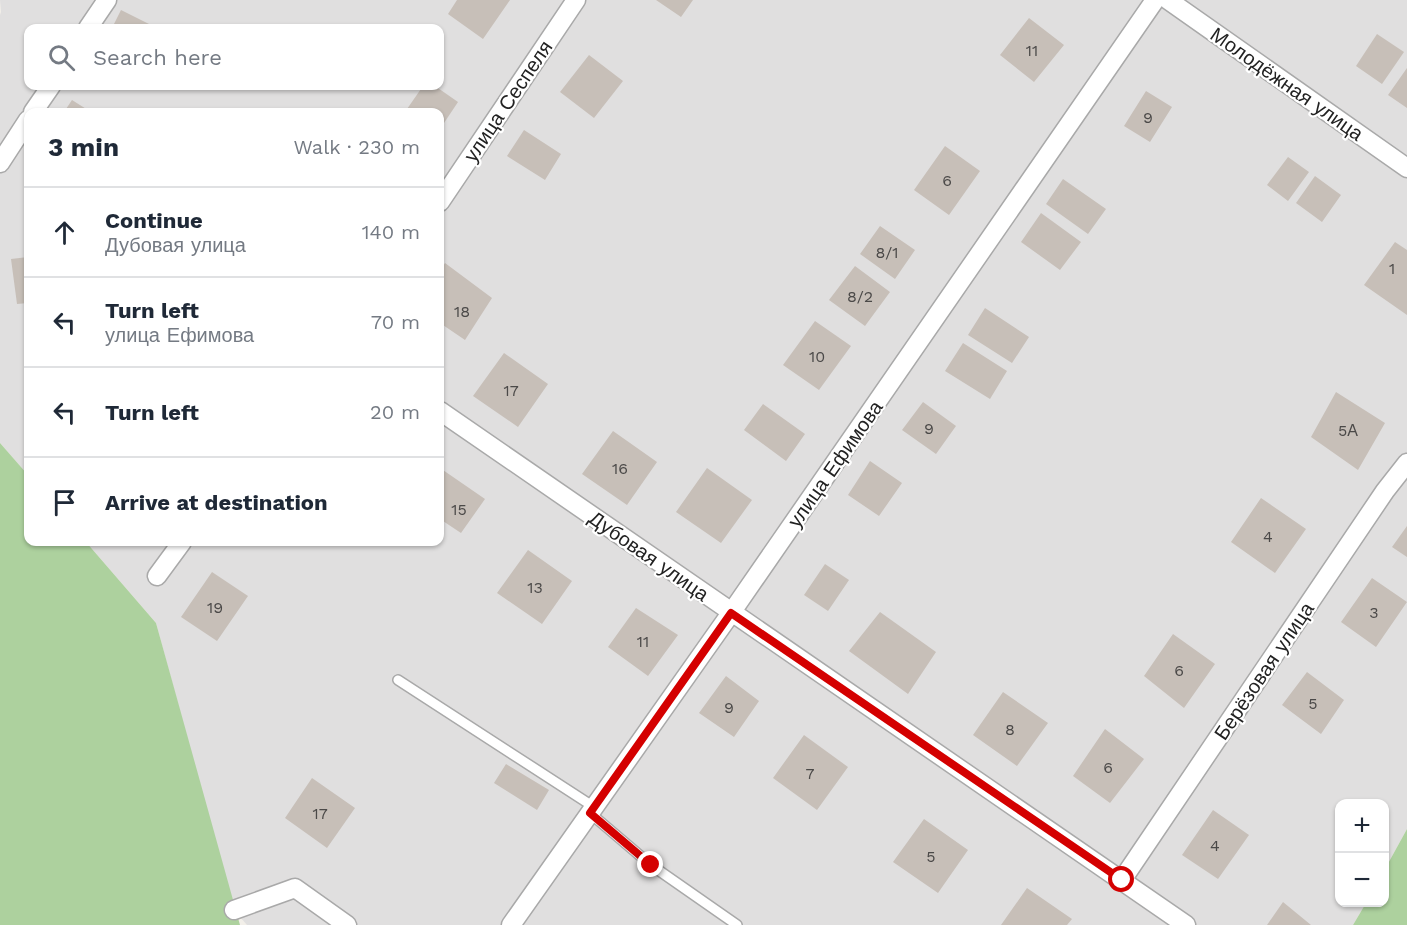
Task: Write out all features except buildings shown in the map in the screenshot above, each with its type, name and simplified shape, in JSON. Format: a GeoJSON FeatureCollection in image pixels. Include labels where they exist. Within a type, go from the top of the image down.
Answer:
{"type":"FeatureCollection","features":[{"type":"Feature","properties":{"kind":"street"},"geometry":{"type":"LineString","coordinates":[[91,24],[107,0]]}},
{"type":"Feature","properties":{"kind":"street","name":"улица Сеспеля"},"geometry":{"type":"LineString","coordinates":[[444,196],[576,0]]}},
{"type":"Feature","properties":{"kind":"street","name":"улица Ефимова"},"geometry":{"type":"LineString","coordinates":[[511,925],[731,613],[1155,0]]}},
{"type":"Feature","properties":{"kind":"street","name":"Молодёжная улица"},"geometry":{"type":"LineString","coordinates":[[1168,0],[1407,168]]}},
{"type":"Feature","properties":{"kind":"street"},"geometry":{"type":"LineString","coordinates":[[36,108],[48,90]]}},
{"type":"Feature","properties":{"kind":"street"},"geometry":{"type":"LineString","coordinates":[[0,163],[24,126]]}},
{"type":"Feature","properties":{"kind":"street","name":"Дубовая улица"},"geometry":{"type":"LineString","coordinates":[[444,414],[1186,925]]}},
{"type":"Feature","properties":{"kind":"street","name":"Берёзовая улица"},"geometry":{"type":"LineString","coordinates":[[1122,880],[1385,491],[1407,463]]}},
{"type":"Feature","properties":{"kind":"street"},"geometry":{"type":"LineString","coordinates":[[157,576],[179,546]]}},
{"type":"Feature","properties":{"kind":"street"},"geometry":{"type":"LineString","coordinates":[[234,910],[295,888],[347,925]]}},
{"type":"Feature","properties":{"kind":"lane"},"geometry":{"type":"LineString","coordinates":[[398,680],[592,810],[651,865],[737,925]]}},
{"type":"Feature","properties":{"kind":"shaded area"},"geometry":{"type":"Polygon","coordinates":[[[0,0],[1407,0],[1407,829],[1389,862],[1389,799],[1335,799],[1335,907],[1364,907],[1353,925],[247,925],[234,910],[156,623],[89,546],[444,546],[444,108],[24,108],[24,470],[0,443],[0,0]]]}},
{"type":"Feature","properties":{"kind":"green space"},"geometry":{"type":"Polygon","coordinates":[[[0,443],[24,470],[24,546],[89,546],[156,623],[240,925],[0,925],[0,443]]]}},
{"type":"Feature","properties":{"kind":"green space"},"geometry":{"type":"Polygon","coordinates":[[[1407,829],[1407,925],[1353,925],[1364,907],[1389,907],[1389,862],[1407,829]]]}},
{"type":"Feature","properties":{"kind":"route"},"geometry":{"type":"LineString","coordinates":[[651,865],[590,813],[731,613],[1122,880]]}}]}
